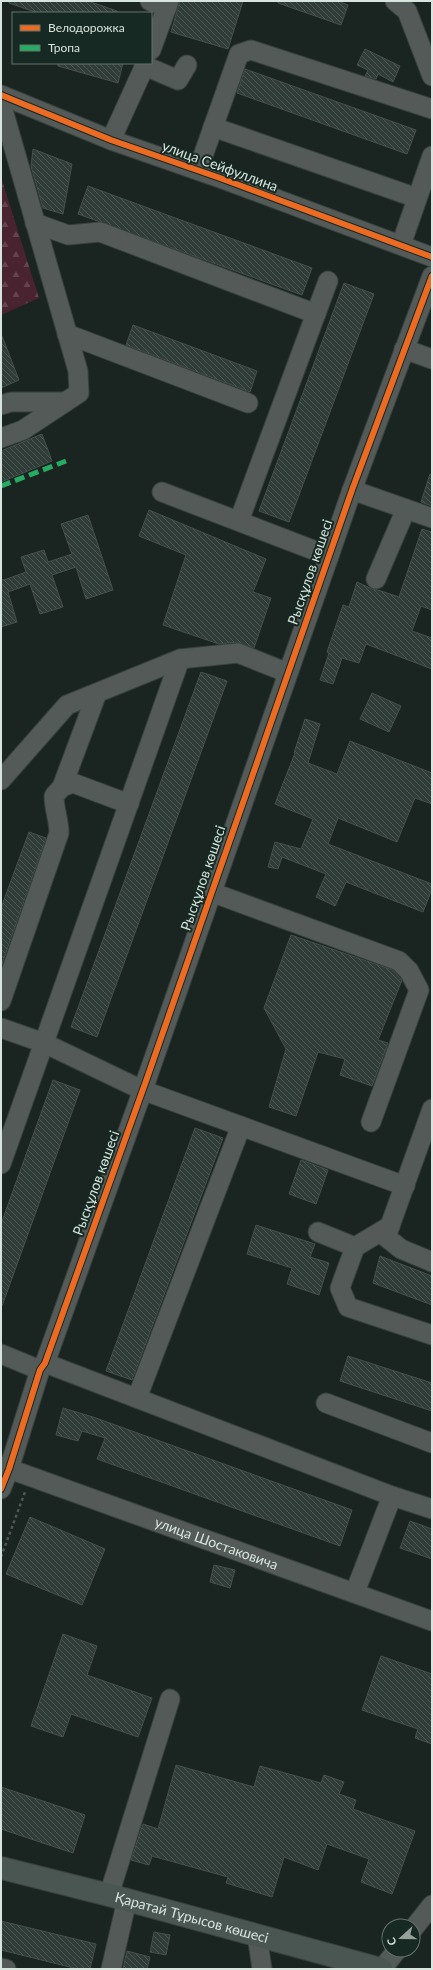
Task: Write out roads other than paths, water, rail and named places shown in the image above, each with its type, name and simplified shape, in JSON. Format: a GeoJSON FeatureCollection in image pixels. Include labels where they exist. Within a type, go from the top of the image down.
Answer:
{"type":"FeatureCollection","features":[{"type":"Feature","properties":{"kind":"main road","name":"Қаратай Тұрысов көшесі"},"geometry":{"type":"LineString","coordinates":[[1,1868],[118,1897],[382,1969]]}},
{"type":"Feature","properties":{"kind":"street"},"geometry":{"type":"LineString","coordinates":[[394,1],[407,11],[432,76]]}},
{"type":"Feature","properties":{"kind":"street"},"geometry":{"type":"LineString","coordinates":[[152,41],[162,3]]}},
{"type":"Feature","properties":{"kind":"street"},"geometry":{"type":"LineString","coordinates":[[198,170],[239,54],[251,50],[432,109]]}},
{"type":"Feature","properties":{"kind":"street"},"geometry":{"type":"LineString","coordinates":[[152,63],[178,80],[187,65]]}},
{"type":"Feature","properties":{"kind":"street"},"geometry":{"type":"LineString","coordinates":[[111,140],[145,64]]}},
{"type":"Feature","properties":{"kind":"street","name":"улица Сейфуллина"},"geometry":{"type":"LineString","coordinates":[[1,95],[111,140],[198,170],[432,257]]}},
{"type":"Feature","properties":{"kind":"street"},"geometry":{"type":"LineString","coordinates":[[1,103],[78,371],[79,393],[23,430],[1,438]]}},
{"type":"Feature","properties":{"kind":"street"},"geometry":{"type":"LineString","coordinates":[[213,127],[417,198]]}},
{"type":"Feature","properties":{"kind":"street"},"geometry":{"type":"LineString","coordinates":[[401,245],[432,156]]}},
{"type":"Feature","properties":{"kind":"street"},"geometry":{"type":"LineString","coordinates":[[36,223],[68,236],[100,232],[316,314]]}},
{"type":"Feature","properties":{"kind":"street","name":"Рысқұлов көшесі"},"geometry":{"type":"LineString","coordinates":[[1,1489],[5,1467],[142,1090],[352,490],[432,276]]}},
{"type":"Feature","properties":{"kind":"street"},"geometry":{"type":"LineString","coordinates":[[239,521],[328,281]]}},
{"type":"Feature","properties":{"kind":"street"},"geometry":{"type":"LineString","coordinates":[[67,334],[248,403]]}},
{"type":"Feature","properties":{"kind":"street"},"geometry":{"type":"LineString","coordinates":[[404,349],[432,359]]}},
{"type":"Feature","properties":{"kind":"street"},"geometry":{"type":"LineString","coordinates":[[1,406],[11,402],[65,402]]}},
{"type":"Feature","properties":{"kind":"street"},"geometry":{"type":"LineString","coordinates":[[352,490],[432,518]]}},
{"type":"Feature","properties":{"kind":"street"},"geometry":{"type":"LineString","coordinates":[[162,492],[329,556]]}},
{"type":"Feature","properties":{"kind":"street"},"geometry":{"type":"LineString","coordinates":[[376,579],[406,509]]}},
{"type":"Feature","properties":{"kind":"street"},"geometry":{"type":"LineString","coordinates":[[1,780],[67,705],[180,660],[238,653],[288,673]]}},
{"type":"Feature","properties":{"kind":"street"},"geometry":{"type":"LineString","coordinates":[[1,1164],[180,660]]}},
{"type":"Feature","properties":{"kind":"street"},"geometry":{"type":"LineString","coordinates":[[1,1001],[58,833],[59,822],[54,806],[54,796],[62,787],[97,693]]}},
{"type":"Feature","properties":{"kind":"street"},"geometry":{"type":"LineString","coordinates":[[62,787],[73,783],[129,804]]}},
{"type":"Feature","properties":{"kind":"street"},"geometry":{"type":"LineString","coordinates":[[211,892],[399,961],[409,971],[419,990],[371,1122]]}},
{"type":"Feature","properties":{"kind":"street"},"geometry":{"type":"LineString","coordinates":[[1,1028],[44,1043],[142,1090],[405,1186]]}},
{"type":"Feature","properties":{"kind":"street"},"geometry":{"type":"LineString","coordinates":[[432,1108],[386,1237],[402,1249],[432,1262]]}},
{"type":"Feature","properties":{"kind":"street"},"geometry":{"type":"LineString","coordinates":[[137,1398],[241,1126]]}},
{"type":"Feature","properties":{"kind":"street"},"geometry":{"type":"LineString","coordinates":[[390,1226],[355,1247],[340,1288],[348,1307],[432,1335]]}},
{"type":"Feature","properties":{"kind":"street"},"geometry":{"type":"LineString","coordinates":[[318,1232],[355,1247]]}},
{"type":"Feature","properties":{"kind":"street"},"geometry":{"type":"LineString","coordinates":[[1,1354],[42,1366],[137,1398],[392,1496],[432,1509]]}},
{"type":"Feature","properties":{"kind":"street"},"geometry":{"type":"LineString","coordinates":[[326,1403],[432,1443]]}},
{"type":"Feature","properties":{"kind":"street","name":"улица Шостаковича"},"geometry":{"type":"LineString","coordinates":[[5,1467],[31,1475],[432,1621]]}},
{"type":"Feature","properties":{"kind":"street"},"geometry":{"type":"LineString","coordinates":[[355,1592],[392,1496]]}},
{"type":"Feature","properties":{"kind":"street"},"geometry":{"type":"LineString","coordinates":[[111,1969],[118,1897],[170,1699]]}},
{"type":"Feature","properties":{"kind":"street"},"geometry":{"type":"LineString","coordinates":[[421,1919],[432,1905]]}},
{"type":"Feature","properties":{"kind":"street"},"geometry":{"type":"LineString","coordinates":[[257,1935],[262,1969]]}},
{"type":"Feature","properties":{"kind":"street"},"geometry":{"type":"LineString","coordinates":[[382,1969],[391,1958]]}},
{"type":"Feature","properties":{"kind":"street"},"geometry":{"type":"LineString","coordinates":[[1,1968],[6,1969]]}}]}
